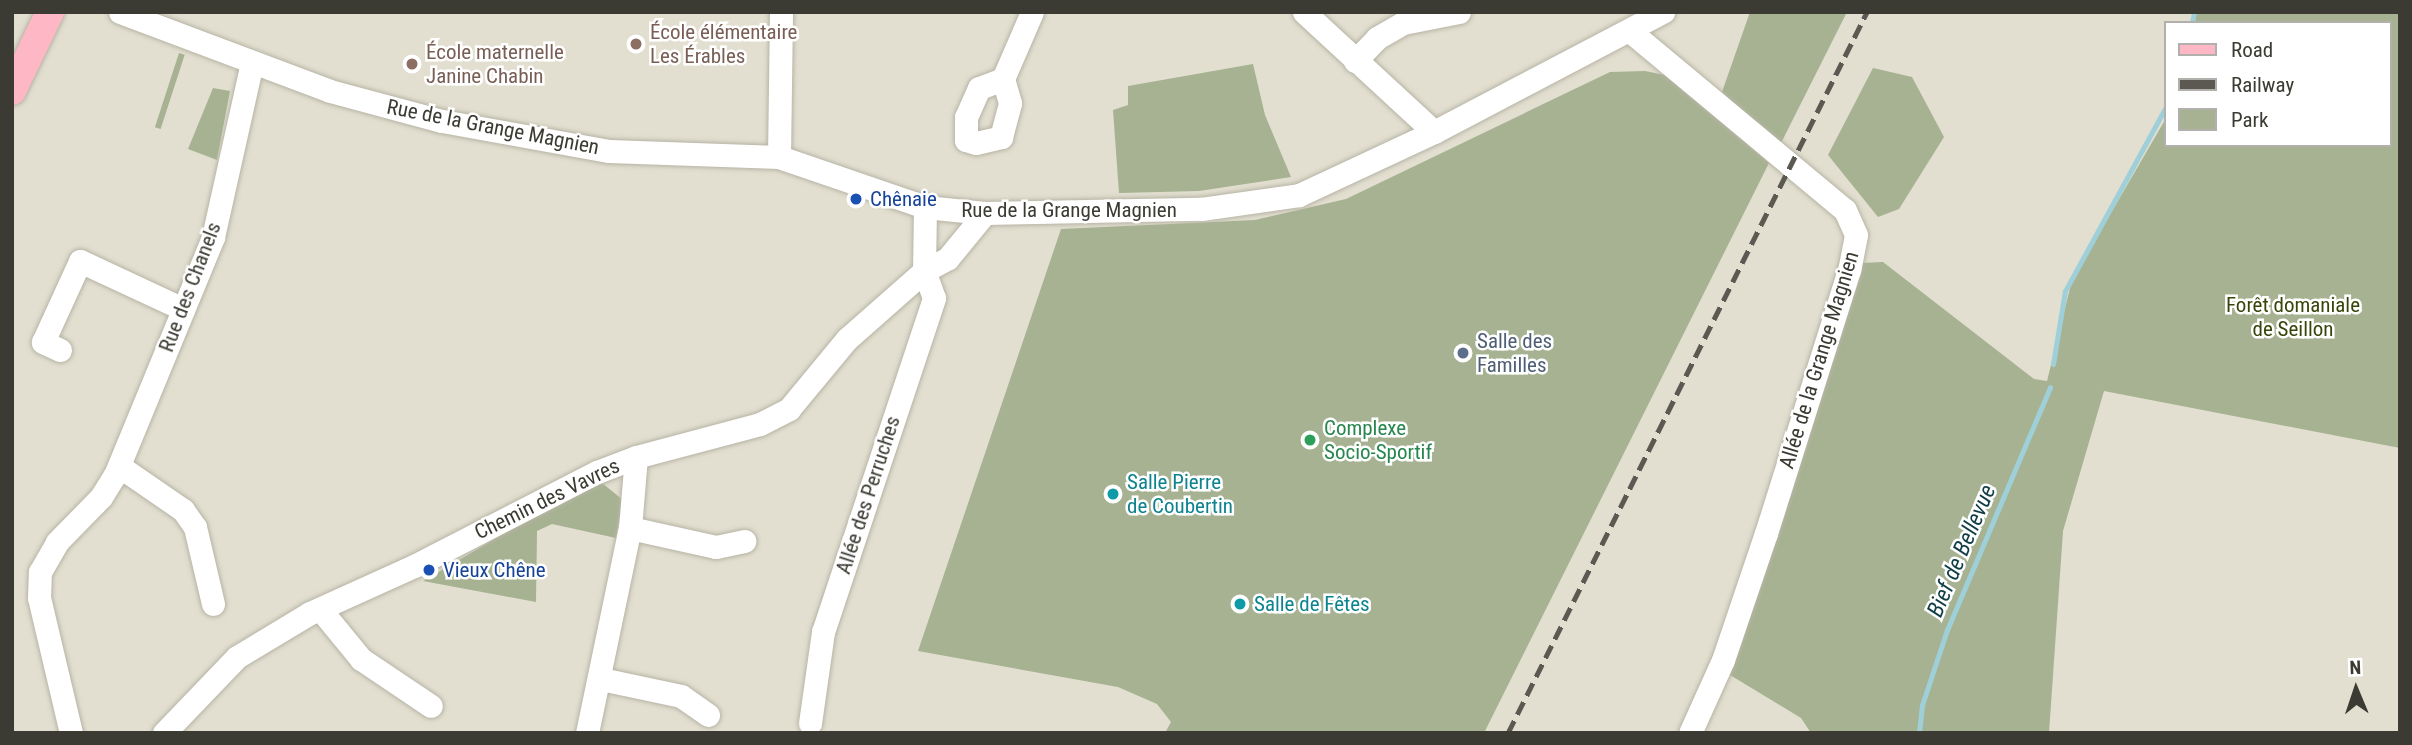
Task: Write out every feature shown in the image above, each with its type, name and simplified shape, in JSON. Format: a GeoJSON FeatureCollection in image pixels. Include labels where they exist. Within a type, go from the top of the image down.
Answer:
{"type":"FeatureCollection","features":[{"type":"Feature","properties":{"kind":"main road"},"geometry":{"type":"LineString","coordinates":[[12,91],[50,12]]}},
{"type":"Feature","properties":{"kind":"street","name":"Rue de la Grange Magnien"},"geometry":{"type":"LineString","coordinates":[[120,12],[330,91],[442,121],[550,142],[609,150],[779,157],[925,207],[985,213],[1201,209],[1299,195],[1434,132],[1631,32],[1664,12]]}},
{"type":"Feature","properties":{"kind":"street"},"geometry":{"type":"LineString","coordinates":[[779,157],[781,12]]}},
{"type":"Feature","properties":{"kind":"street"},"geometry":{"type":"LineString","coordinates":[[1003,79],[1032,12]]}},
{"type":"Feature","properties":{"kind":"street"},"geometry":{"type":"LineString","coordinates":[[1304,12],[1434,132]]}},
{"type":"Feature","properties":{"kind":"street"},"geometry":{"type":"LineString","coordinates":[[1355,61],[1377,38],[1403,23],[1459,12]]}},
{"type":"Feature","properties":{"kind":"street","name":"Allée de la Grange Magnien"},"geometry":{"type":"LineString","coordinates":[[1631,32],[1845,211],[1856,234],[1849,270],[1766,533],[1723,660],[1690,733]]}},
{"type":"Feature","properties":{"kind":"street","name":"Rue des Chanels"},"geometry":{"type":"LineString","coordinates":[[71,733],[39,598],[40,572],[57,542],[102,497],[118,466],[213,237],[252,62]]}},
{"type":"Feature","properties":{"kind":"street"},"geometry":{"type":"LineString","coordinates":[[924,271],[925,207]]}},
{"type":"Feature","properties":{"kind":"street","name":"Chemin des Vavres"},"geometry":{"type":"LineString","coordinates":[[172,730],[237,657],[320,609],[636,457],[760,424],[789,409],[847,339],[924,271],[948,258],[985,213]]}},
{"type":"Feature","properties":{"kind":"street"},"geometry":{"type":"LineString","coordinates":[[60,349],[43,342],[80,261],[183,309]]}},
{"type":"Feature","properties":{"kind":"street","name":"Allée des Perruches"},"geometry":{"type":"LineString","coordinates":[[810,723],[823,632],[934,298],[924,271]]}},
{"type":"Feature","properties":{"kind":"street"},"geometry":{"type":"LineString","coordinates":[[587,733],[601,679],[629,528],[636,457]]}},
{"type":"Feature","properties":{"kind":"street"},"geometry":{"type":"LineString","coordinates":[[118,466],[183,510],[195,527],[213,604]]}},
{"type":"Feature","properties":{"kind":"street"},"geometry":{"type":"LineString","coordinates":[[629,528],[716,547],[744,541]]}},
{"type":"Feature","properties":{"kind":"street"},"geometry":{"type":"LineString","coordinates":[[320,609],[361,659],[431,706]]}},
{"type":"Feature","properties":{"kind":"street"},"geometry":{"type":"LineString","coordinates":[[601,679],[681,696],[708,715]]}},
{"type":"Feature","properties":{"kind":"green space"},"geometry":{"type":"Polygon","coordinates":[[[1750,12],[1847,12],[1779,147],[1722,92],[1750,12]]]}},
{"type":"Feature","properties":{"kind":"green space","name":"Forêt domaniale de Seillon"},"geometry":{"type":"Polygon","coordinates":[[[2195,12],[2400,12],[2400,448],[2104,391],[2063,531],[2049,733],[1811,733],[1801,718],[1730,675],[1862,263],[1883,262],[2034,379],[2047,381],[2072,280],[2164,122],[2164,147],[2391,147],[2391,21],[2193,21],[2195,12]]]}},
{"type":"Feature","properties":{"kind":"green space"},"geometry":{"type":"Polygon","coordinates":[[[179,53],[185,55],[161,129],[155,127],[179,53]]]}},
{"type":"Feature","properties":{"kind":"green space"},"geometry":{"type":"Polygon","coordinates":[[[1253,64],[1265,115],[1291,177],[1199,191],[1119,193],[1113,110],[1128,105],[1128,86],[1253,64]]]}},
{"type":"Feature","properties":{"kind":"green space"},"geometry":{"type":"Polygon","coordinates":[[[1873,68],[1912,77],[1944,137],[1899,209],[1878,217],[1828,155],[1873,68]]]}},
{"type":"Feature","properties":{"kind":"green space","name":"Complexe Socio-Sportif"},"geometry":{"type":"Polygon","coordinates":[[[1645,71],[1665,75],[1691,92],[1769,163],[1484,733],[1165,733],[1171,722],[1157,704],[1118,687],[918,651],[1061,229],[1255,220],[1346,199],[1610,72],[1645,71]]]}},
{"type":"Feature","properties":{"kind":"green space"},"geometry":{"type":"Polygon","coordinates":[[[213,88],[230,91],[217,160],[188,149],[213,88]]]}},
{"type":"Feature","properties":{"kind":"green space"},"geometry":{"type":"Polygon","coordinates":[[[602,483],[623,500],[616,538],[552,524],[537,531],[536,602],[423,581],[544,510],[602,483]]]}},
{"type":"Feature","properties":{"kind":"waterway","name":"Bief de Bellevue"},"geometry":{"type":"LineString","coordinates":[[2192,21],[2194,12]]}},
{"type":"Feature","properties":{"kind":"waterway","name":"Bief de Bellevue"},"geometry":{"type":"LineString","coordinates":[[2053,364],[2065,291],[2164,110]]}},
{"type":"Feature","properties":{"kind":"waterway","name":"Bief de Bellevue"},"geometry":{"type":"LineString","coordinates":[[1919,733],[1922,705],[1947,630],[2050,387]]}},
{"type":"Feature","properties":{"kind":"railway"},"geometry":{"type":"LineString","coordinates":[[1508,733],[1867,12]]}},
{"type":"Feature","properties":{"kind":"place","name":"École élémentaire Les Érables"},"geometry":{"type":"Point","coordinates":[636,44]}},
{"type":"Feature","properties":{"kind":"place","name":"École maternelle Janine Chabin"},"geometry":{"type":"Point","coordinates":[412,64]}},
{"type":"Feature","properties":{"kind":"place","name":"Chênaie"},"geometry":{"type":"Point","coordinates":[856,199]}},
{"type":"Feature","properties":{"kind":"place","name":"Salle des Familles"},"geometry":{"type":"Point","coordinates":[1463,353]}},
{"type":"Feature","properties":{"kind":"place","name":"Complexe Socio-Sportif"},"geometry":{"type":"Point","coordinates":[1310,440]}},
{"type":"Feature","properties":{"kind":"place","name":"Salle Pierre de Coubertin"},"geometry":{"type":"Point","coordinates":[1113,494]}},
{"type":"Feature","properties":{"kind":"place","name":"Vieux Chêne"},"geometry":{"type":"Point","coordinates":[429,570]}},
{"type":"Feature","properties":{"kind":"place","name":"Salle de Fêtes"},"geometry":{"type":"Point","coordinates":[1240,604]}}]}
